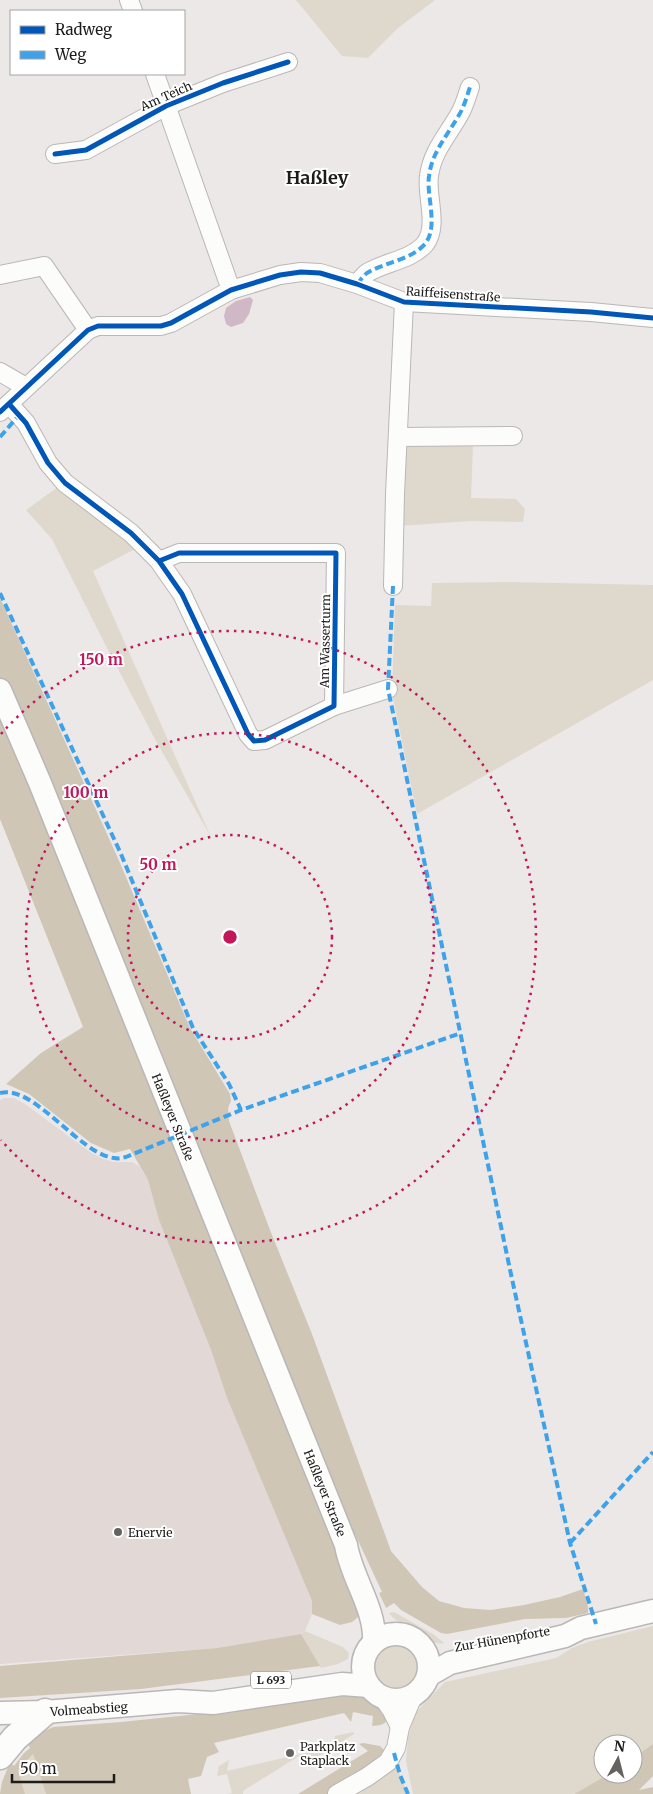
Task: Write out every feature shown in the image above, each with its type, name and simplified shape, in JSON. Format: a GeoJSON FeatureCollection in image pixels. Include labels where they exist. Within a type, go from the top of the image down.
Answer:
{"type":"FeatureCollection","features":[{"type":"Feature","properties":{"kind":"highway"},"geometry":{"type":"LineString","coordinates":[[0,1756],[15,1738],[45,1712]]}},
{"type":"Feature","properties":{"kind":"main road","name":"Haßleyer Straße"},"geometry":{"type":"LineString","coordinates":[[0,690],[44,792],[346,1545],[348,1560],[371,1618],[374,1632],[369,1650]]}},
{"type":"Feature","properties":{"kind":"main road","name":"Haßleyer Straße"},"geometry":{"type":"LineString","coordinates":[[346,1545],[357,1558],[383,1613],[402,1634]]}},
{"type":"Feature","properties":{"kind":"main road","name":"Zur Hünenpforte"},"geometry":{"type":"LineString","coordinates":[[429,1675],[450,1663],[565,1636],[582,1628],[653,1611]]}},
{"type":"Feature","properties":{"kind":"main road","name":"Zur Hünenpforte"},"geometry":{"type":"LineString","coordinates":[[423,1646],[447,1649],[563,1628],[582,1628]]}},
{"type":"Feature","properties":{"kind":"main road"},"geometry":{"type":"LineString","coordinates":[[387,1634],[402,1634],[414,1638],[423,1646],[429,1660],[429,1675],[423,1687],[413,1696],[398,1700],[376,1692],[364,1678],[363,1668],[369,1650],[387,1634]]}},
{"type":"Feature","properties":{"kind":"main road","name":"Volmeabstieg"},"geometry":{"type":"LineString","coordinates":[[178,1701],[212,1690],[326,1672],[356,1664],[369,1650]]}},
{"type":"Feature","properties":{"kind":"main road","name":"Volmeabstieg"},"geometry":{"type":"LineString","coordinates":[[0,1714],[178,1701],[213,1703],[342,1684],[376,1692]]}},
{"type":"Feature","properties":{"kind":"street","name":"Am Teich"},"geometry":{"type":"LineString","coordinates":[[55,154],[86,150],[166,106],[223,83],[288,62]]}},
{"type":"Feature","properties":{"kind":"street","name":"Am Teich"},"geometry":{"type":"LineString","coordinates":[[155,75],[231,290]]}},
{"type":"Feature","properties":{"kind":"street"},"geometry":{"type":"LineString","coordinates":[[357,284],[366,274],[419,250],[427,242],[431,208],[428,184],[430,164],[438,147],[460,114],[470,87]]}},
{"type":"Feature","properties":{"kind":"street"},"geometry":{"type":"LineString","coordinates":[[0,275],[44,266],[88,330],[5,408]]}},
{"type":"Feature","properties":{"kind":"street","name":"Raiffeisenstraße"},"geometry":{"type":"LineString","coordinates":[[88,330],[98,326],[161,326],[171,323],[231,290],[280,275],[301,272],[320,273],[357,284],[404,302],[591,312],[653,318]]}},
{"type":"Feature","properties":{"kind":"street","name":"Raiffeisenstraße"},"geometry":{"type":"LineString","coordinates":[[393,586],[395,494],[404,302]]}},
{"type":"Feature","properties":{"kind":"street"},"geometry":{"type":"LineString","coordinates":[[0,372],[26,387]]}},
{"type":"Feature","properties":{"kind":"street","name":"Am Wasserturm"},"geometry":{"type":"LineString","coordinates":[[5,408],[26,423],[48,463],[65,483],[131,533],[159,561],[182,594],[248,734],[254,741],[265,740],[334,706],[388,689]]}},
{"type":"Feature","properties":{"kind":"street"},"geometry":{"type":"LineString","coordinates":[[399,436],[513,436]]}},
{"type":"Feature","properties":{"kind":"street","name":"Am Wasserturm"},"geometry":{"type":"LineString","coordinates":[[159,561],[179,553],[336,553],[334,706]]}},
{"type":"Feature","properties":{"kind":"street"},"geometry":{"type":"LineString","coordinates":[[376,1692],[392,1711],[400,1727]]}},
{"type":"Feature","properties":{"kind":"street"},"geometry":{"type":"LineString","coordinates":[[338,1794],[388,1762],[396,1748],[400,1727],[413,1696]]}},
{"type":"Feature","properties":{"kind":"shaded area"},"geometry":{"type":"Polygon","coordinates":[[[296,0],[435,0],[398,28],[368,58],[342,56],[296,0]]]}},
{"type":"Feature","properties":{"kind":"shaded area"},"geometry":{"type":"Polygon","coordinates":[[[250,297],[253,300],[249,314],[243,323],[231,327],[226,324],[224,316],[226,308],[236,301],[250,297]]]}},
{"type":"Feature","properties":{"kind":"shaded area"},"geometry":{"type":"Polygon","coordinates":[[[473,443],[471,498],[516,499],[525,509],[523,522],[471,521],[399,526],[402,451],[406,445],[473,443]]]}},
{"type":"Feature","properties":{"kind":"shaded area"},"geometry":{"type":"Polygon","coordinates":[[[58,487],[135,549],[93,571],[211,837],[156,741],[52,539],[26,510],[58,487]]]}},
{"type":"Feature","properties":{"kind":"shaded area"},"geometry":{"type":"Polygon","coordinates":[[[509,582],[653,585],[653,680],[417,814],[392,693],[395,605],[431,606],[432,583],[509,582]]]}},
{"type":"Feature","properties":{"kind":"shaded area"},"geometry":{"type":"Polygon","coordinates":[[[0,598],[117,856],[190,1028],[230,1094],[229,1121],[312,1334],[391,1551],[422,1587],[439,1601],[464,1608],[491,1610],[560,1597],[583,1589],[588,1613],[566,1618],[525,1619],[447,1634],[441,1633],[401,1610],[394,1603],[386,1608],[379,1593],[382,1592],[355,1534],[331,1540],[362,1614],[352,1622],[340,1625],[312,1614],[312,1601],[227,1398],[211,1350],[159,1220],[148,1180],[130,1149],[114,1153],[91,1143],[29,1094],[6,1084],[41,1053],[83,1027],[0,819],[0,598]]]}},
{"type":"Feature","properties":{"kind":"shaded area"},"geometry":{"type":"Polygon","coordinates":[[[14,1098],[25,1104],[101,1158],[113,1162],[132,1162],[139,1166],[148,1180],[159,1220],[211,1350],[227,1398],[312,1601],[312,1614],[305,1631],[301,1634],[217,1648],[0,1664],[0,1100],[14,1098]]]}},
{"type":"Feature","properties":{"kind":"shaded area"},"geometry":{"type":"Polygon","coordinates":[[[394,1612],[433,1634],[444,1643],[432,1642],[416,1630],[398,1621],[389,1613],[394,1612]]]}},
{"type":"Feature","properties":{"kind":"shaded area"},"geometry":{"type":"Polygon","coordinates":[[[653,1626],[653,1744],[643,1751],[643,1734],[593,1734],[593,1783],[574,1794],[413,1794],[406,1761],[408,1738],[415,1713],[445,1682],[556,1658],[572,1648],[588,1642],[653,1626]]]}},
{"type":"Feature","properties":{"kind":"shaded area"},"geometry":{"type":"Polygon","coordinates":[[[305,1631],[343,1647],[349,1653],[348,1659],[338,1664],[321,1668],[301,1634],[305,1631]]]}},
{"type":"Feature","properties":{"kind":"shaded area"},"geometry":{"type":"Polygon","coordinates":[[[301,1634],[320,1666],[141,1689],[0,1698],[0,1666],[217,1648],[301,1634]]]}},
{"type":"Feature","properties":{"kind":"shaded area"},"geometry":{"type":"Polygon","coordinates":[[[396,1642],[405,1644],[416,1653],[421,1667],[419,1676],[410,1687],[396,1692],[387,1690],[376,1681],[371,1667],[373,1658],[382,1647],[396,1642]]]}},
{"type":"Feature","properties":{"kind":"shaded area"},"geometry":{"type":"Polygon","coordinates":[[[325,1694],[366,1695],[382,1707],[387,1719],[383,1724],[372,1726],[373,1716],[353,1712],[351,1722],[344,1713],[214,1743],[219,1752],[207,1757],[201,1776],[188,1779],[191,1794],[46,1794],[33,1754],[18,1770],[25,1794],[0,1794],[2,1782],[10,1762],[14,1766],[30,1748],[27,1742],[36,1735],[53,1727],[199,1714],[325,1694]]]}},
{"type":"Feature","properties":{"kind":"shaded area"},"geometry":{"type":"Polygon","coordinates":[[[353,1732],[354,1734],[301,1767],[299,1756],[243,1791],[243,1794],[228,1794],[232,1793],[227,1774],[217,1776],[219,1766],[229,1760],[227,1771],[332,1747],[335,1736],[353,1732]]]}},
{"type":"Feature","properties":{"kind":"shaded area"},"geometry":{"type":"Polygon","coordinates":[[[359,1744],[380,1746],[386,1752],[337,1794],[298,1794],[368,1751],[359,1744]]]}},
{"type":"Feature","properties":{"kind":"shaded area"},"geometry":{"type":"Polygon","coordinates":[[[653,1744],[653,1776],[639,1790],[653,1787],[653,1794],[574,1794],[593,1783],[643,1784],[643,1751],[653,1744]]]}},
{"type":"Feature","properties":{"kind":"shaded area"},"geometry":{"type":"Polygon","coordinates":[[[394,1753],[408,1794],[338,1794],[394,1753]]]}},
{"type":"Feature","properties":{"kind":"shaded area"},"geometry":{"type":"Polygon","coordinates":[[[33,1754],[46,1794],[25,1794],[18,1770],[33,1754]]]}},
{"type":"Feature","properties":{"kind":"marked path"},"geometry":{"type":"LineString","coordinates":[[357,284],[367,273],[413,254],[425,244],[429,237],[432,220],[429,176],[433,159],[461,112],[470,87]]}},
{"type":"Feature","properties":{"kind":"marked path"},"geometry":{"type":"LineString","coordinates":[[0,437],[20,414]]}},
{"type":"Feature","properties":{"kind":"marked path"},"geometry":{"type":"LineString","coordinates":[[393,586],[388,689],[512,1279],[570,1543],[596,1624]]}},
{"type":"Feature","properties":{"kind":"marked path"},"geometry":{"type":"LineString","coordinates":[[0,593],[121,854],[193,1028],[229,1084],[241,1110]]}},
{"type":"Feature","properties":{"kind":"marked path"},"geometry":{"type":"LineString","coordinates":[[0,1093],[13,1093],[27,1099],[100,1154],[120,1158],[241,1110],[461,1033]]}},
{"type":"Feature","properties":{"kind":"marked path"},"geometry":{"type":"LineString","coordinates":[[570,1543],[653,1452]]}},
{"type":"Feature","properties":{"kind":"marked path"},"geometry":{"type":"LineString","coordinates":[[394,1753],[408,1794]]}},
{"type":"Feature","properties":{"kind":"cycle path"},"geometry":{"type":"LineString","coordinates":[[55,154],[86,150],[166,106],[223,83],[288,62]]}},
{"type":"Feature","properties":{"kind":"cycle path"},"geometry":{"type":"LineString","coordinates":[[0,412],[88,330],[98,326],[161,326],[171,323],[231,290],[280,275],[301,272],[320,273],[357,284],[404,302],[591,312],[653,318]]}},
{"type":"Feature","properties":{"kind":"cycle path"},"geometry":{"type":"LineString","coordinates":[[9,404],[26,423],[48,463],[65,483],[131,533],[159,561],[182,594],[248,734],[254,741],[265,740],[334,706],[336,553],[179,553],[159,561]]}},
{"type":"Feature","properties":{"kind":"place","name":"Enervie"},"geometry":{"type":"Point","coordinates":[118,1532]}},
{"type":"Feature","properties":{"kind":"place","name":"Parkplatz Staplack"},"geometry":{"type":"Point","coordinates":[290,1753]}},
{"type":"Feature","properties":{"kind":"district","name":"Haßley"},"geometry":{"type":"Point","coordinates":[317,177]}}]}
